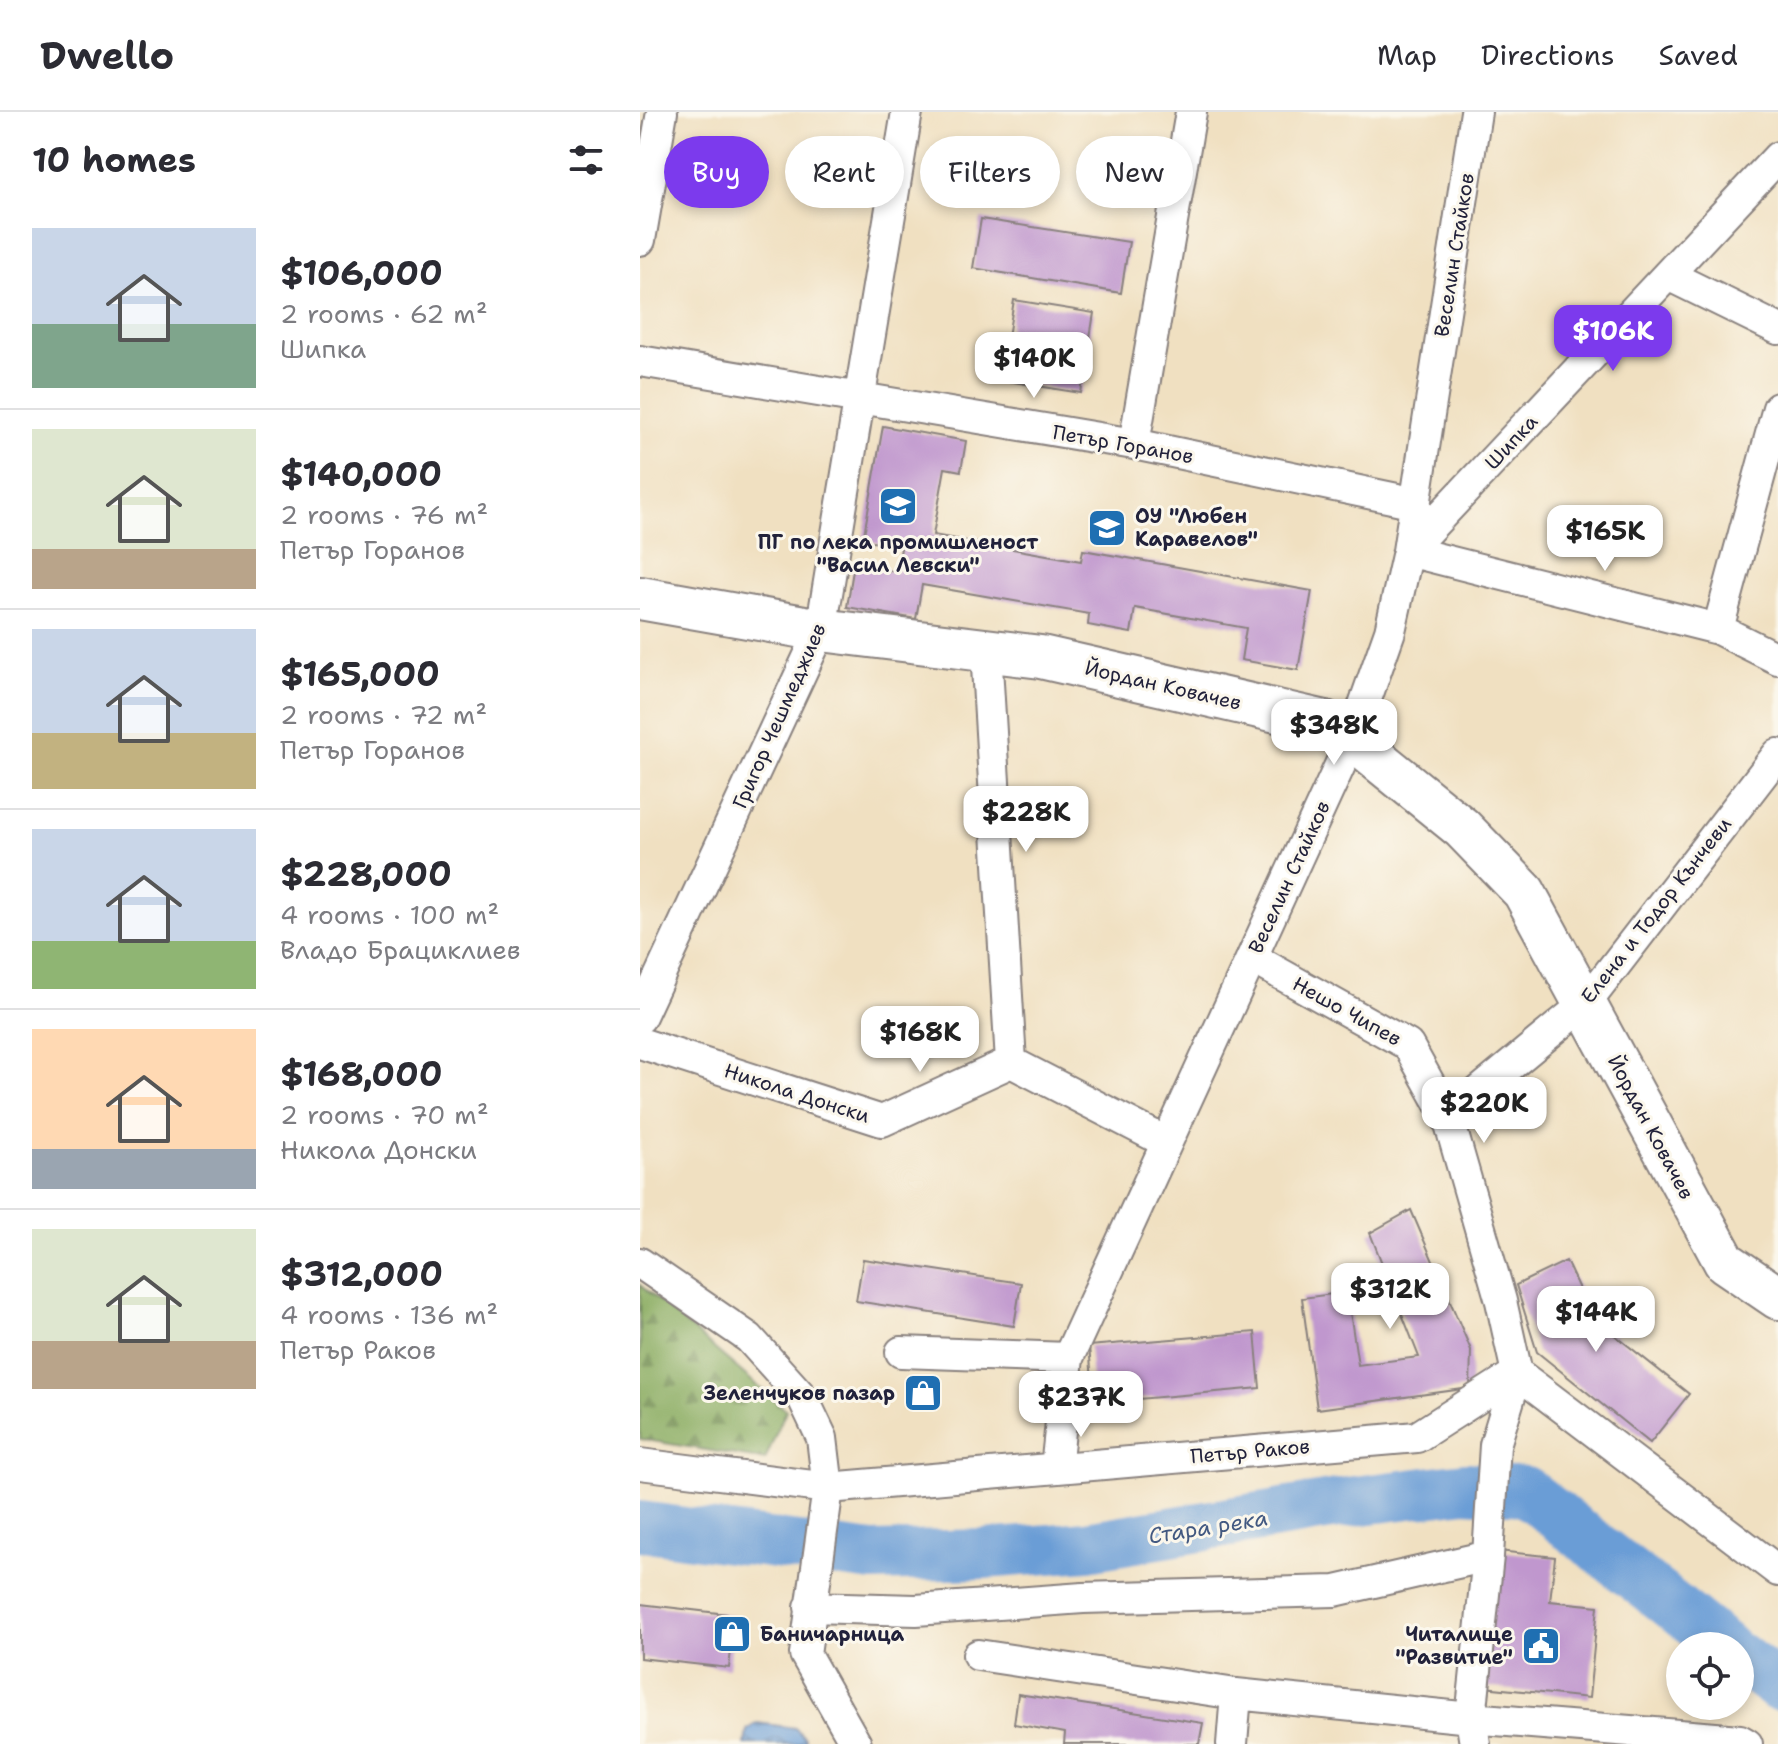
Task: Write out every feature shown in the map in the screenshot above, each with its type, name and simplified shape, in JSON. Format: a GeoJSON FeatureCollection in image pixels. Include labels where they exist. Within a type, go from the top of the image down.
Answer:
{"type":"FeatureCollection","features":[{"type":"Feature","properties":{"kind":"street"},"geometry":{"type":"LineString","coordinates":[[640,240],[662,112]]}},
{"type":"Feature","properties":{"kind":"street","name":"Григор Чешмеджиев"},"geometry":{"type":"LineString","coordinates":[[640,1018],[821,630],[907,112]]}},
{"type":"Feature","properties":{"kind":"street"},"geometry":{"type":"LineString","coordinates":[[1134,444],[1191,112]]}},
{"type":"Feature","properties":{"kind":"street","name":"Веселин Стайков"},"geometry":{"type":"LineString","coordinates":[[1056,1468],[1068,1358],[1352,739],[1390,631],[1416,503],[1476,112]]}},
{"type":"Feature","properties":{"kind":"street","name":"Шипка"},"geometry":{"type":"LineString","coordinates":[[1408,551],[1778,157]]}},
{"type":"Feature","properties":{"kind":"street"},"geometry":{"type":"LineString","coordinates":[[1668,275],[1778,329]]}},
{"type":"Feature","properties":{"kind":"street","name":"Петър Горанов"},"geometry":{"type":"LineString","coordinates":[[640,361],[1134,444],[1416,503]]}},
{"type":"Feature","properties":{"kind":"street"},"geometry":{"type":"LineString","coordinates":[[1718,629],[1778,408]]}},
{"type":"Feature","properties":{"kind":"street"},"geometry":{"type":"LineString","coordinates":[[1408,551],[1718,629],[1778,659]]}},
{"type":"Feature","properties":{"kind":"street","name":"Йордан Ковачев"},"geometry":{"type":"LineString","coordinates":[[640,598],[821,630],[1041,657],[1325,722],[1352,739],[1462,828],[1524,892],[1725,1262],[1778,1298]]}},
{"type":"Feature","properties":{"kind":"street"},"geometry":{"type":"LineString","coordinates":[[986,650],[1011,1062],[1166,1142]]}},
{"type":"Feature","properties":{"kind":"street","name":"Елена и Тодор Кънчеви"},"geometry":{"type":"LineString","coordinates":[[1448,1117],[1586,1003],[1778,754]]}},
{"type":"Feature","properties":{"kind":"street","name":"Нешо Чипев"},"geometry":{"type":"LineString","coordinates":[[1252,958],[1408,1045],[1448,1117],[1501,1301],[1517,1373],[1495,1445],[1473,1731]]}},
{"type":"Feature","properties":{"kind":"street","name":"Никола Донски"},"geometry":{"type":"LineString","coordinates":[[640,1043],[882,1121],[1011,1062]]}},
{"type":"Feature","properties":{"kind":"street"},"geometry":{"type":"LineString","coordinates":[[640,1263],[749,1338],[803,1398],[822,1438],[828,1488],[805,1654],[856,1744]]}},
{"type":"Feature","properties":{"kind":"street"},"geometry":{"type":"LineString","coordinates":[[901,1352],[1068,1358]]}},
{"type":"Feature","properties":{"kind":"street"},"geometry":{"type":"LineString","coordinates":[[1517,1373],[1778,1571]]}},
{"type":"Feature","properties":{"kind":"street","name":"Петър Раков"},"geometry":{"type":"LineString","coordinates":[[640,1464],[828,1488],[1417,1437],[1517,1373]]}},
{"type":"Feature","properties":{"kind":"street"},"geometry":{"type":"LineString","coordinates":[[810,1607],[916,1610],[1083,1598],[1335,1591],[1488,1556]]}},
{"type":"Feature","properties":{"kind":"street"},"geometry":{"type":"LineString","coordinates":[[978,1655],[1473,1731],[1740,1740],[1747,1744]]}},
{"type":"Feature","properties":{"kind":"street"},"geometry":{"type":"LineString","coordinates":[[1232,1744],[1236,1694]]}},
{"type":"Feature","properties":{"kind":"green space"},"geometry":{"type":"Polygon","coordinates":[[[640,1285],[786,1410],[765,1460],[640,1439],[640,1285]]]}},
{"type":"Feature","properties":{"kind":"water"},"geometry":{"type":"Polygon","coordinates":[[[757,1723],[795,1728],[805,1738],[805,1744],[745,1744],[747,1730],[757,1723]]]}},
{"type":"Feature","properties":{"kind":"building"},"geometry":{"type":"Polygon","coordinates":[[[981,219],[1129,242],[1121,293],[973,268],[981,219]]]}},
{"type":"Feature","properties":{"kind":"building"},"geometry":{"type":"Polygon","coordinates":[[[1014,300],[1094,313],[1081,393],[1001,380],[1014,300]]]}},
{"type":"Feature","properties":{"kind":"building"},"geometry":{"type":"Polygon","coordinates":[[[883,426],[966,441],[961,471],[945,468],[933,535],[1081,561],[1083,550],[1312,591],[1298,670],[1241,660],[1246,628],[1135,608],[1131,633],[1088,625],[1089,614],[922,585],[916,619],[847,607],[854,564],[897,572],[901,548],[863,540],[883,426]]]}},
{"type":"Feature","properties":{"kind":"building"},"geometry":{"type":"Polygon","coordinates":[[[1411,1210],[1471,1350],[1470,1388],[1317,1409],[1302,1298],[1347,1292],[1358,1365],[1419,1357],[1370,1233],[1411,1210]]]}},
{"type":"Feature","properties":{"kind":"building"},"geometry":{"type":"Polygon","coordinates":[[[863,1259],[1021,1283],[1014,1326],[856,1301],[863,1259]]]}},
{"type":"Feature","properties":{"kind":"building"},"geometry":{"type":"Polygon","coordinates":[[[1566,1261],[1592,1317],[1689,1394],[1650,1443],[1537,1352],[1516,1285],[1566,1261]]]}},
{"type":"Feature","properties":{"kind":"building"},"geometry":{"type":"Polygon","coordinates":[[[1255,1332],[1260,1388],[1094,1403],[1089,1346],[1255,1332]]]}},
{"type":"Feature","properties":{"kind":"building","name":"Читалище \"Развитие\""},"geometry":{"type":"Polygon","coordinates":[[[1498,1551],[1555,1557],[1550,1601],[1598,1606],[1589,1698],[1484,1687],[1498,1551]]]}},
{"type":"Feature","properties":{"kind":"building"},"geometry":{"type":"Polygon","coordinates":[[[640,1604],[735,1615],[729,1668],[640,1658],[640,1604]]]}},
{"type":"Feature","properties":{"kind":"building"},"geometry":{"type":"Polygon","coordinates":[[[1018,1694],[1203,1723],[1199,1744],[1064,1744],[1065,1733],[1014,1724],[1018,1694]]]}},
{"type":"Feature","properties":{"kind":"waterway","name":"Стара река"},"geometry":{"type":"LineString","coordinates":[[640,1526],[873,1557],[984,1554],[1087,1546],[1355,1501],[1465,1487],[1525,1491],[1706,1632]]}},
{"type":"Feature","properties":{"kind":"waterway","name":"Стара река"},"geometry":{"type":"LineString","coordinates":[[1754,1668],[1778,1686]]}},
{"type":"Feature","properties":{"kind":"place","name":"ПГ по лека промишленост \"Васил Левски\""},"geometry":{"type":"Point","coordinates":[898,506]}},
{"type":"Feature","properties":{"kind":"place","name":"ОУ \"Любен Каравелов\""},"geometry":{"type":"Point","coordinates":[1107,528]}},
{"type":"Feature","properties":{"kind":"place","name":"Зеленчуков пазар"},"geometry":{"type":"Point","coordinates":[923,1393]}},
{"type":"Feature","properties":{"kind":"place","name":"Баничарница"},"geometry":{"type":"Point","coordinates":[732,1634]}},
{"type":"Feature","properties":{"kind":"place","name":"Читалище \"Развитие\""},"geometry":{"type":"Point","coordinates":[1541,1646]}}]}
